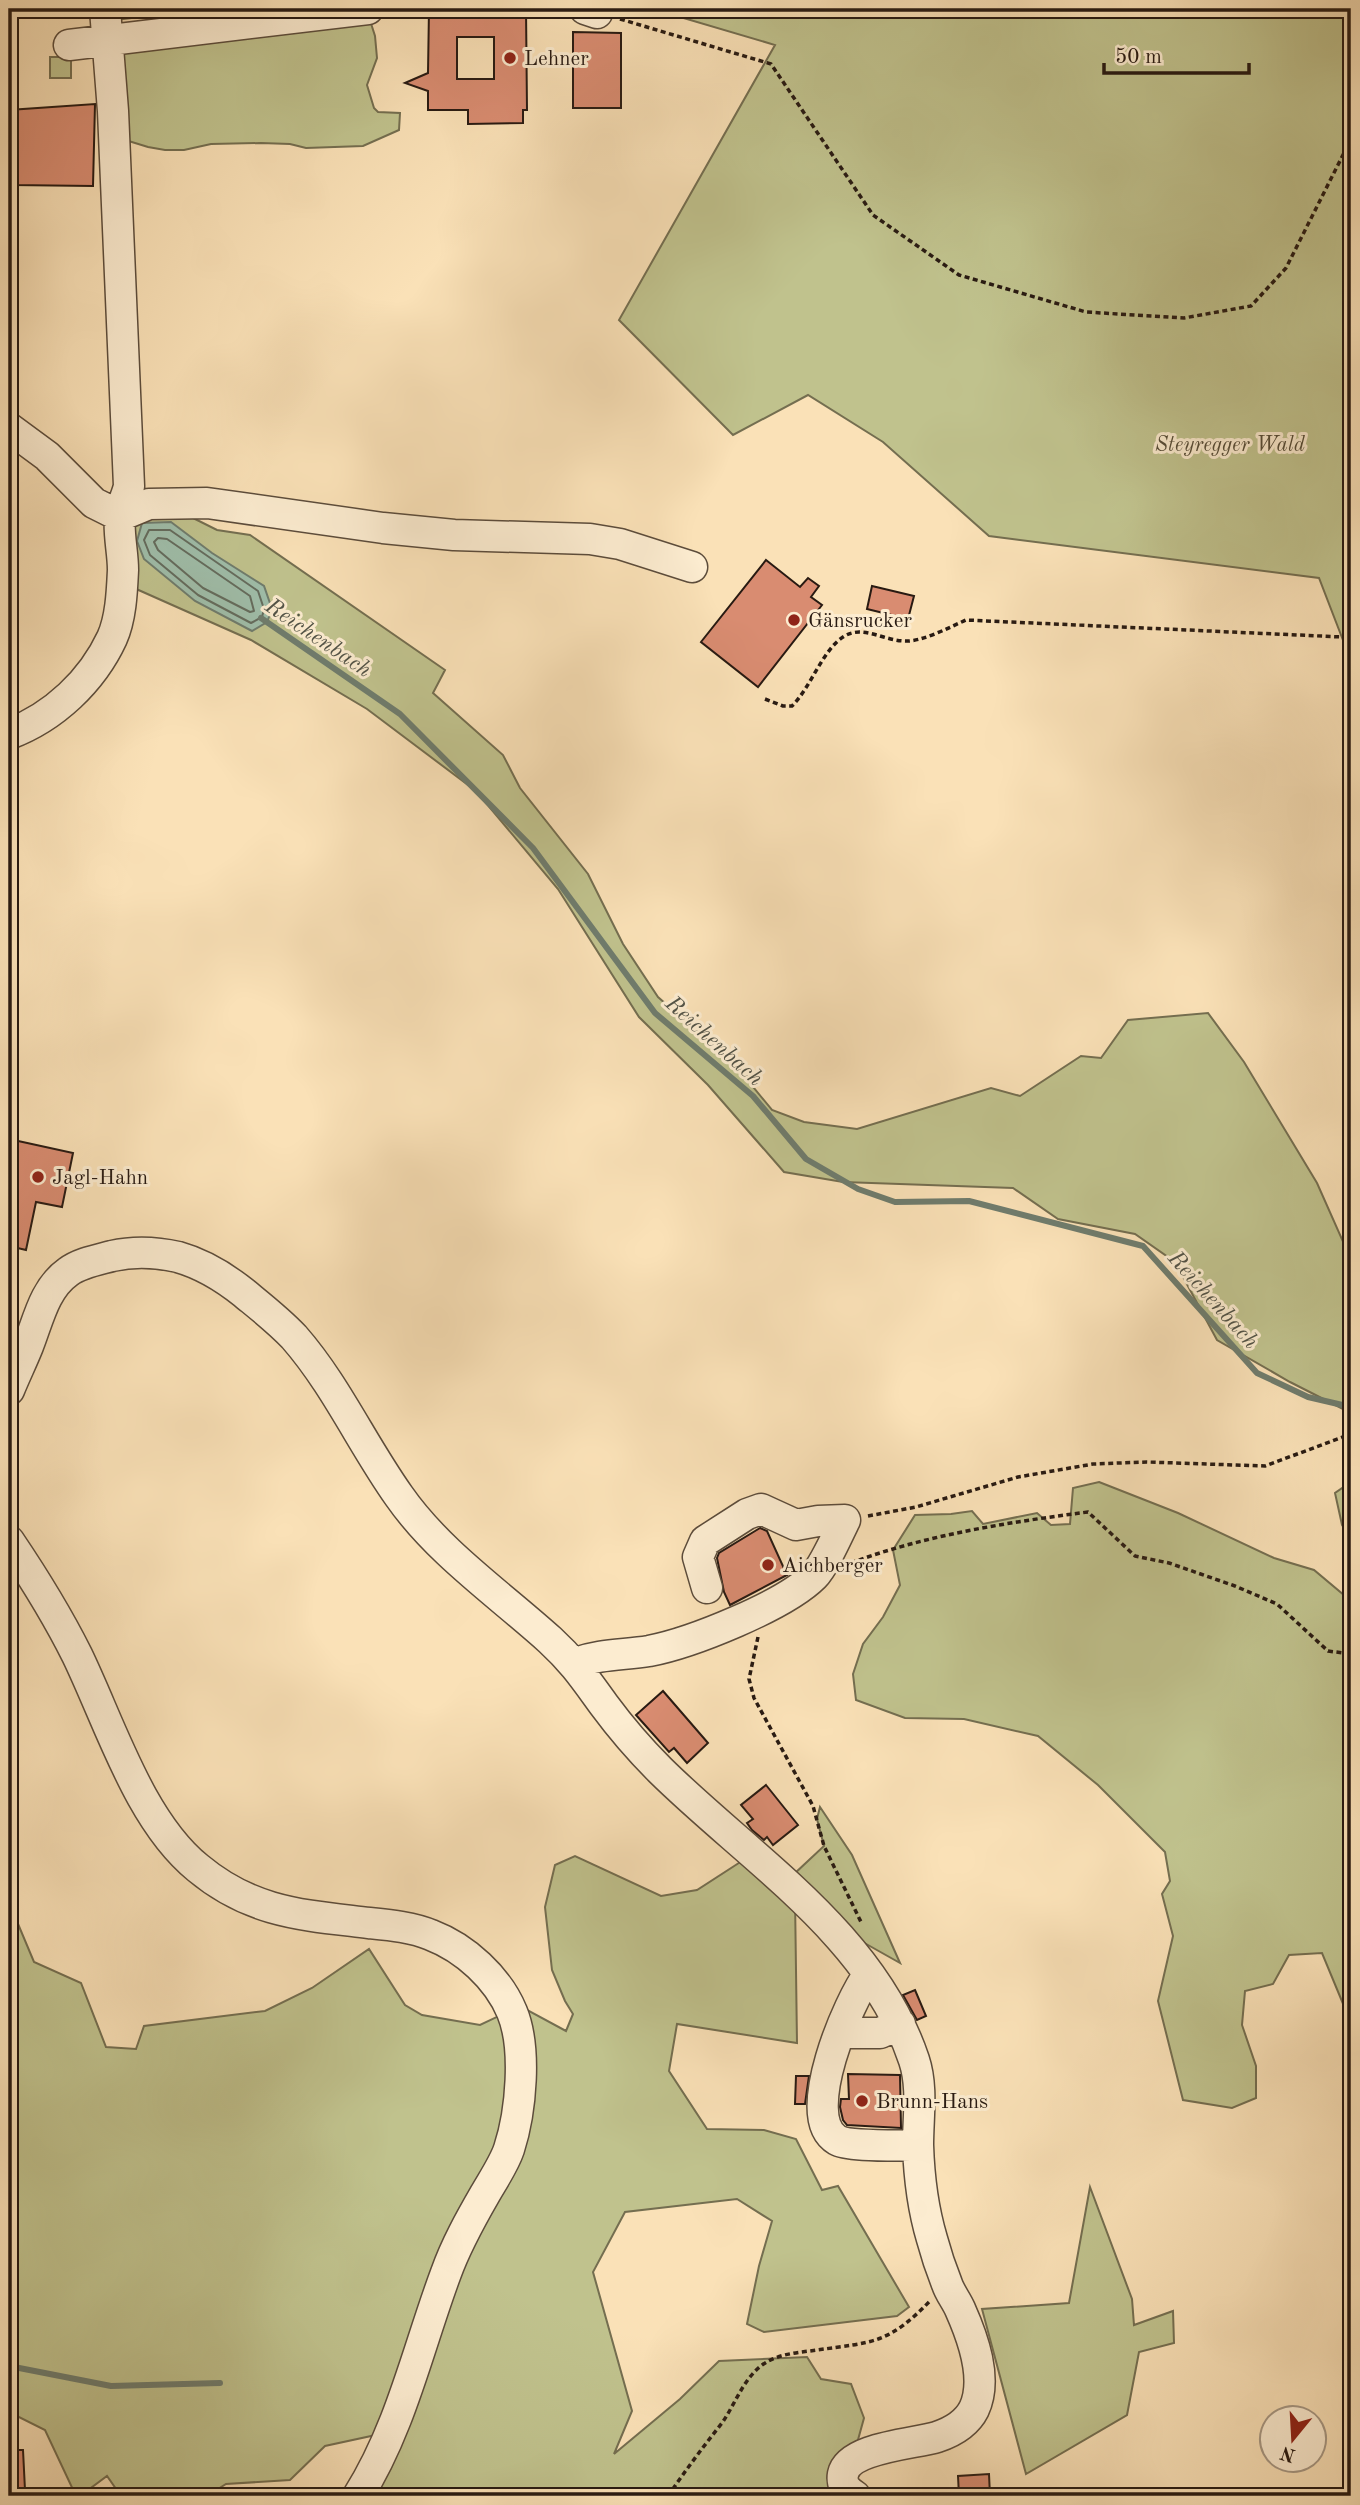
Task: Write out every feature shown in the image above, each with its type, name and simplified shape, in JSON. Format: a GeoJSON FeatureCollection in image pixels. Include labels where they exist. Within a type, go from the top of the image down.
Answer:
{"type":"FeatureCollection","features":[{"type":"Feature","properties":{"kind":"street"},"geometry":{"type":"LineString","coordinates":[[9,734],[48,714],[71,695],[92,671],[113,636],[120,606],[123,569],[120,516],[129,485],[113,111],[105,9]]}},
{"type":"Feature","properties":{"kind":"street"},"geometry":{"type":"LineString","coordinates":[[69,45],[368,9]]}},
{"type":"Feature","properties":{"kind":"street"},"geometry":{"type":"LineString","coordinates":[[9,428],[47,456],[94,503],[120,516],[149,504],[206,503],[383,528],[454,535],[590,539],[620,544],[692,567]]}},
{"type":"Feature","properties":{"kind":"street"},"geometry":{"type":"LineString","coordinates":[[9,1390],[46,1298],[55,1283],[72,1269],[123,1254],[154,1253],[205,1267],[230,1282],[292,1336],[344,1408],[402,1502],[426,1530],[575,1663],[626,1733],[661,1770],[775,1872],[821,1919],[884,1993],[916,2064],[919,2085],[918,2146],[923,2200],[948,2289],[967,2327],[978,2367],[980,2387],[971,2417],[958,2427],[938,2437],[858,2456],[842,2475],[844,2486],[855,2496]]}},
{"type":"Feature","properties":{"kind":"street"},"geometry":{"type":"LineString","coordinates":[[707,1588],[698,1557],[705,1541],[747,1514],[761,1509],[796,1525],[845,1520]]}},
{"type":"Feature","properties":{"kind":"street"},"geometry":{"type":"LineString","coordinates":[[575,1663],[593,1656],[648,1651],[683,1641],[769,1606],[815,1576],[845,1520]]}},
{"type":"Feature","properties":{"kind":"street"},"geometry":{"type":"LineString","coordinates":[[9,1541],[49,1602],[146,1804],[170,1841],[196,1867],[242,1898],[274,1909],[395,1926],[431,1935],[459,1950],[481,1967],[499,1988],[513,2013],[519,2048],[520,2095],[509,2150],[457,2243],[397,2419],[379,2461],[358,2496]]}},
{"type":"Feature","properties":{"kind":"street"},"geometry":{"type":"LineString","coordinates":[[869,1974],[847,2010],[826,2070],[823,2096],[826,2128],[837,2140],[853,2144],[918,2146]]}},
{"type":"Feature","properties":{"kind":"street"},"geometry":{"type":"LineString","coordinates":[[841,2033],[880,2033],[900,2024]]}},
{"type":"Feature","properties":{"kind":"path"},"geometry":{"type":"LineString","coordinates":[[591,11],[771,64],[873,215],[959,275],[1086,312],[1184,318],[1251,306],[1286,268],[1351,139]]}},
{"type":"Feature","properties":{"kind":"path"},"geometry":{"type":"LineString","coordinates":[[765,699],[783,706],[792,706],[835,643],[845,635],[861,631],[906,642],[966,620],[1342,637]]}},
{"type":"Feature","properties":{"kind":"path"},"geometry":{"type":"LineString","coordinates":[[845,1520],[916,1507],[1018,1477],[1093,1464],[1147,1462],[1265,1466],[1351,1434]]}},
{"type":"Feature","properties":{"kind":"path"},"geometry":{"type":"LineString","coordinates":[[850,1563],[888,1548],[1032,1519],[1088,1512],[1135,1556],[1169,1563],[1277,1604],[1328,1651],[1351,1654]]}},
{"type":"Feature","properties":{"kind":"path"},"geometry":{"type":"LineString","coordinates":[[769,1606],[753,1656],[749,1679],[754,1698],[813,1806],[824,1846],[862,1926]]}},
{"type":"Feature","properties":{"kind":"path"},"geometry":{"type":"LineString","coordinates":[[668,2496],[695,2455],[723,2421],[748,2378],[760,2367],[775,2358],[797,2352],[880,2340],[898,2332],[935,2296],[948,2289]]}},
{"type":"Feature","properties":{"kind":"green space"},"geometry":{"type":"Polygon","coordinates":[[[114,9],[207,9],[114,20],[114,9]]]}},
{"type":"Feature","properties":{"kind":"green space","name":"Steyregger Wald"},"geometry":{"type":"Polygon","coordinates":[[[653,9],[1351,9],[1351,661],[1319,578],[989,536],[883,442],[808,395],[733,435],[619,320],[775,45],[653,9]]]}},
{"type":"Feature","properties":{"kind":"green space"},"geometry":{"type":"Polygon","coordinates":[[[368,14],[375,36],[377,58],[367,85],[374,108],[378,112],[400,113],[399,130],[363,146],[306,148],[290,144],[261,143],[211,144],[184,150],[165,150],[122,139],[119,62],[124,50],[368,14]]]}},
{"type":"Feature","properties":{"kind":"green space"},"geometry":{"type":"Polygon","coordinates":[[[50,57],[71,57],[71,78],[50,78],[50,57]]]}},
{"type":"Feature","properties":{"kind":"green space"},"geometry":{"type":"Polygon","coordinates":[[[177,510],[217,530],[250,535],[445,670],[433,693],[503,755],[520,788],[588,874],[623,944],[658,997],[736,1066],[772,1110],[804,1122],[857,1129],[991,1088],[1020,1096],[1081,1056],[1101,1058],[1128,1020],[1208,1013],[1244,1062],[1317,1183],[1345,1246],[1351,1270],[1351,1413],[1217,1340],[1175,1262],[1135,1234],[1058,1219],[1013,1188],[843,1182],[784,1172],[708,1085],[639,1017],[558,889],[476,791],[367,709],[251,640],[134,588],[135,522],[177,510]]]}},
{"type":"Feature","properties":{"kind":"green space"},"geometry":{"type":"Polygon","coordinates":[[[1099,1482],[1178,1513],[1274,1558],[1314,1570],[1351,1601],[1351,2023],[1322,1953],[1289,1955],[1273,1984],[1245,1991],[1242,2025],[1256,2066],[1256,2098],[1232,2108],[1183,2100],[1158,2001],[1173,1936],[1162,1894],[1170,1881],[1165,1852],[1098,1785],[1038,1736],[964,1719],[905,1718],[856,1700],[853,1674],[863,1644],[883,1617],[900,1585],[893,1550],[915,1515],[972,1511],[983,1524],[1037,1513],[1051,1525],[1070,1524],[1073,1488],[1099,1482]]]}},
{"type":"Feature","properties":{"kind":"green space"},"geometry":{"type":"Polygon","coordinates":[[[1351,1482],[1351,1540],[1342,1525],[1335,1493],[1351,1482]]]}},
{"type":"Feature","properties":{"kind":"green space"},"geometry":{"type":"Polygon","coordinates":[[[820,1807],[852,1855],[900,1963],[852,1936],[795,1897],[797,2043],[677,2024],[669,2071],[707,2129],[764,2130],[796,2139],[822,2190],[838,2186],[909,2307],[897,2316],[764,2332],[747,2324],[772,2221],[737,2199],[625,2212],[593,2272],[632,2411],[614,2454],[680,2399],[719,2361],[807,2357],[821,2379],[851,2384],[864,2418],[856,2447],[826,2493],[827,2496],[363,2496],[399,2430],[325,2446],[290,2480],[226,2484],[207,2496],[121,2496],[107,2476],[80,2496],[76,2496],[45,2430],[9,2414],[9,1862],[13,1912],[34,1962],[81,1983],[106,2047],[136,2049],[144,2026],[265,2011],[312,1988],[369,1949],[405,2005],[422,2015],[480,2025],[520,2006],[566,2031],[573,2014],[552,1970],[545,1907],[555,1865],[575,1856],[661,1896],[697,1890],[745,1859],[794,1874],[824,1846],[817,1819],[820,1807]]]}},
{"type":"Feature","properties":{"kind":"green space"},"geometry":{"type":"Polygon","coordinates":[[[1090,2187],[1132,2299],[1134,2325],[1173,2311],[1174,2343],[1139,2352],[1127,2415],[1026,2474],[982,2309],[1069,2303],[1090,2187]]]}},
{"type":"Feature","properties":{"kind":"water"},"geometry":{"type":"Polygon","coordinates":[[[171,522],[212,553],[264,586],[272,609],[267,622],[252,631],[195,601],[144,559],[137,541],[142,523],[171,522]]]}},
{"type":"Feature","properties":{"kind":"building","name":"Lehner"},"geometry":{"type":"Polygon","coordinates":[[[429,9],[526,9],[527,110],[523,110],[523,123],[468,124],[468,110],[428,110],[428,91],[405,83],[428,73],[429,9]],[[457,37],[457,79],[494,79],[494,37],[457,37]]]}},
{"type":"Feature","properties":{"kind":"building"},"geometry":{"type":"Polygon","coordinates":[[[573,32],[621,33],[621,108],[573,108],[573,32]]]}},
{"type":"Feature","properties":{"kind":"building"},"geometry":{"type":"Polygon","coordinates":[[[95,104],[93,186],[12,185],[9,110],[95,104]]]}},
{"type":"Feature","properties":{"kind":"building","name":"Gänsrucker"},"geometry":{"type":"Polygon","coordinates":[[[766,560],[800,587],[808,578],[819,586],[811,597],[822,605],[758,687],[701,642],[766,560]]]}},
{"type":"Feature","properties":{"kind":"building"},"geometry":{"type":"Polygon","coordinates":[[[872,586],[914,596],[908,619],[867,609],[872,586]]]}},
{"type":"Feature","properties":{"kind":"building","name":"Jagl-Hahn"},"geometry":{"type":"Polygon","coordinates":[[[9,1139],[73,1153],[62,1207],[36,1202],[26,1250],[9,1246],[9,1139]]]}},
{"type":"Feature","properties":{"kind":"building","name":"Aichberger"},"geometry":{"type":"Polygon","coordinates":[[[760,1528],[767,1531],[787,1575],[730,1605],[724,1592],[717,1558],[719,1553],[760,1528]]]}},
{"type":"Feature","properties":{"kind":"building"},"geometry":{"type":"Polygon","coordinates":[[[663,1691],[708,1743],[687,1763],[674,1748],[669,1752],[636,1715],[663,1691]]]}},
{"type":"Feature","properties":{"kind":"building"},"geometry":{"type":"Polygon","coordinates":[[[766,1785],[798,1825],[773,1845],[767,1837],[764,1840],[752,1830],[747,1823],[753,1819],[741,1805],[766,1785]]]}},
{"type":"Feature","properties":{"kind":"building"},"geometry":{"type":"Polygon","coordinates":[[[915,1990],[926,2016],[917,2020],[903,1995],[915,1990]]]}},
{"type":"Feature","properties":{"kind":"building","name":"Brunn-Hans"},"geometry":{"type":"Polygon","coordinates":[[[848,2074],[900,2075],[901,2128],[847,2125],[840,2107],[841,2099],[849,2099],[848,2074]]]}},
{"type":"Feature","properties":{"kind":"building"},"geometry":{"type":"Polygon","coordinates":[[[796,2076],[809,2076],[805,2104],[795,2104],[796,2076]]]}},
{"type":"Feature","properties":{"kind":"building"},"geometry":{"type":"Polygon","coordinates":[[[9,2450],[23,2450],[25,2490],[9,2491],[9,2450]]]}},
{"type":"Feature","properties":{"kind":"building"},"geometry":{"type":"Polygon","coordinates":[[[989,2474],[990,2496],[959,2496],[958,2476],[989,2474]]]}},
{"type":"Feature","properties":{"kind":"waterway","name":"Reichenbach"},"geometry":{"type":"LineString","coordinates":[[261,618],[400,714],[533,848],[655,1013],[753,1096],[806,1159],[858,1189],[895,1202],[969,1201],[1143,1246],[1257,1373],[1308,1397],[1351,1407]]}},
{"type":"Feature","properties":{"kind":"waterway"},"geometry":{"type":"LineString","coordinates":[[9,2366],[111,2386],[220,2383]]}},
{"type":"Feature","properties":{"kind":"place","name":"Lehner"},"geometry":{"type":"Point","coordinates":[510,58]}},
{"type":"Feature","properties":{"kind":"place","name":"Gänsrucker"},"geometry":{"type":"Point","coordinates":[794,620]}},
{"type":"Feature","properties":{"kind":"place","name":"Jagl-Hahn"},"geometry":{"type":"Point","coordinates":[38,1177]}},
{"type":"Feature","properties":{"kind":"place","name":"Aichberger"},"geometry":{"type":"Point","coordinates":[768,1565]}},
{"type":"Feature","properties":{"kind":"place","name":"Brunn-Hans"},"geometry":{"type":"Point","coordinates":[862,2101]}}]}
